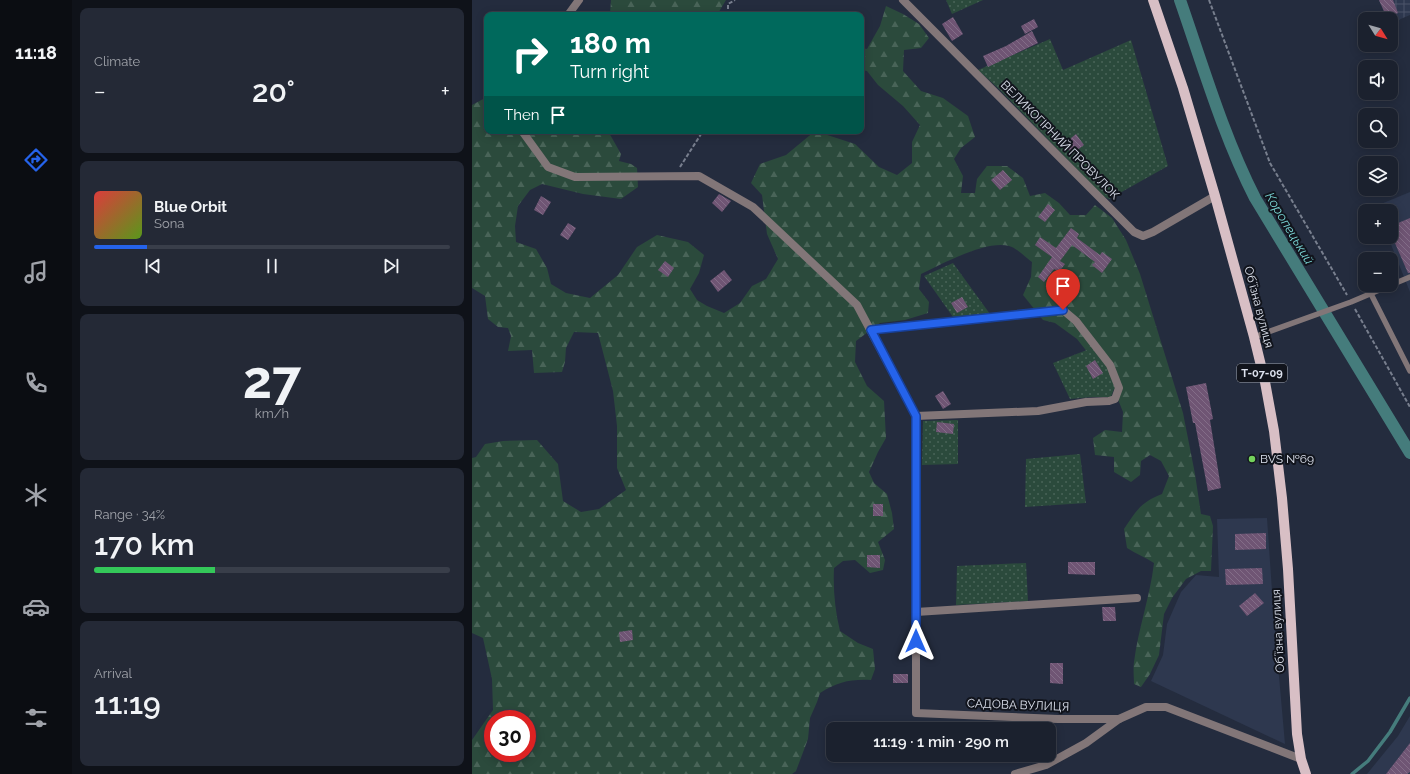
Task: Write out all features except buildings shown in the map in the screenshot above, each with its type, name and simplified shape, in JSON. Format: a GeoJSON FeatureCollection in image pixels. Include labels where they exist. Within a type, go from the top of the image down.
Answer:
{"type":"FeatureCollection","features":[{"type":"Feature","properties":{"kind":"main road","name":"Обʼїзна вулиця"},"geometry":{"type":"LineString","coordinates":[[1153,0],[1183,88],[1215,196],[1254,337],[1274,431],[1288,569],[1297,734],[1306,774]]}},
{"type":"Feature","properties":{"kind":"street"},"geometry":{"type":"LineString","coordinates":[[570,12],[579,0]]}},
{"type":"Feature","properties":{"kind":"street","name":"ВЕЛИКОГІРНИЙ ПРОВУЛОК"},"geometry":{"type":"LineString","coordinates":[[903,0],[1134,232],[1143,236],[1153,232],[1215,196]]}},
{"type":"Feature","properties":{"kind":"street"},"geometry":{"type":"LineString","coordinates":[[524,134],[548,167],[574,177],[699,176],[753,207],[858,305],[916,416],[916,612],[1137,598]]}},
{"type":"Feature","properties":{"kind":"street"},"geometry":{"type":"LineString","coordinates":[[871,330],[1063,310],[1076,321],[1110,365],[1119,388],[1115,399],[1109,401],[1086,402],[1038,411],[916,416]]}},
{"type":"Feature","properties":{"kind":"street","name":"САДОВА ВУЛИЦЯ"},"geometry":{"type":"LineString","coordinates":[[916,612],[916,713],[1058,719],[1119,719]]}},
{"type":"Feature","properties":{"kind":"street"},"geometry":{"type":"LineString","coordinates":[[1015,774],[1046,765],[1086,743],[1119,719],[1146,707],[1166,707],[1302,759]]}},
{"type":"Feature","properties":{"kind":"lane"},"geometry":{"type":"LineString","coordinates":[[1398,282],[1410,277]]}},
{"type":"Feature","properties":{"kind":"lane"},"geometry":{"type":"LineString","coordinates":[[1254,337],[1375,292]]}},
{"type":"Feature","properties":{"kind":"lane"},"geometry":{"type":"LineString","coordinates":[[1371,294],[1410,372]]}},
{"type":"Feature","properties":{"kind":"path"},"geometry":{"type":"LineString","coordinates":[[728,12],[728,4],[734,0]]}},
{"type":"Feature","properties":{"kind":"path"},"geometry":{"type":"LineString","coordinates":[[1209,0],[1270,163],[1410,407]]}},
{"type":"Feature","properties":{"kind":"path"},"geometry":{"type":"LineString","coordinates":[[675,176],[701,134]]}},
{"type":"Feature","properties":{"kind":"shaded area"},"geometry":{"type":"Polygon","coordinates":[[[1379,0],[1410,0],[1410,15],[1398,20],[1398,12],[1384,12],[1379,0]]]}},
{"type":"Feature","properties":{"kind":"shaded area"},"geometry":{"type":"Polygon","coordinates":[[[1410,192],[1410,292],[1398,262],[1398,252],[1394,252],[1391,244],[1398,244],[1398,204],[1381,204],[1410,192]]]}},
{"type":"Feature","properties":{"kind":"shaded area"},"geometry":{"type":"Polygon","coordinates":[[[1267,518],[1285,744],[1151,681],[1163,655],[1167,624],[1181,592],[1196,575],[1219,577],[1217,519],[1267,518]]]}},
{"type":"Feature","properties":{"kind":"shaded area"},"geometry":{"type":"Polygon","coordinates":[[[1410,716],[1410,774],[1367,774],[1398,736],[1410,716]]]}},
{"type":"Feature","properties":{"kind":"green space"},"geometry":{"type":"Polygon","coordinates":[[[611,0],[726,0],[719,12],[610,12],[611,0]]]}},
{"type":"Feature","properties":{"kind":"green space"},"geometry":{"type":"Polygon","coordinates":[[[946,0],[983,0],[952,14],[946,0]]]}},
{"type":"Feature","properties":{"kind":"green space"},"geometry":{"type":"Polygon","coordinates":[[[886,6],[919,24],[929,38],[921,48],[904,50],[903,71],[921,91],[943,98],[968,116],[975,137],[961,148],[954,159],[963,176],[961,193],[975,193],[977,179],[987,166],[1007,166],[1023,178],[1030,196],[1045,193],[1059,203],[1070,215],[1086,215],[1095,205],[1112,218],[1126,240],[1140,274],[1183,413],[1201,514],[1210,516],[1213,526],[1211,571],[1201,571],[1186,579],[1172,598],[1164,614],[1159,655],[1150,674],[1141,687],[1134,684],[1134,665],[1138,637],[1150,588],[1154,563],[1127,548],[1124,529],[1132,517],[1144,504],[1162,494],[1169,476],[1161,461],[1150,455],[1141,461],[1140,475],[1131,482],[1114,472],[1114,457],[1095,455],[1093,438],[1105,430],[1122,432],[1123,412],[1111,382],[1077,339],[1055,323],[1043,320],[1023,295],[1031,277],[1032,262],[1012,247],[999,245],[988,246],[952,259],[921,274],[919,289],[929,302],[928,313],[905,320],[880,323],[856,341],[855,362],[867,386],[884,401],[886,438],[869,472],[874,483],[887,494],[894,529],[878,542],[885,560],[883,570],[870,573],[855,560],[843,561],[834,568],[834,592],[840,631],[858,643],[873,649],[875,669],[871,680],[844,682],[820,693],[810,718],[808,739],[796,771],[792,774],[472,774],[472,740],[484,723],[484,762],[536,762],[536,710],[493,710],[492,679],[483,638],[472,633],[472,458],[476,457],[485,444],[503,441],[537,440],[558,464],[563,501],[581,512],[599,509],[626,490],[617,468],[617,426],[613,391],[598,333],[574,332],[566,348],[565,362],[562,372],[534,373],[532,350],[508,351],[511,336],[508,328],[498,327],[488,319],[485,296],[472,288],[472,105],[484,99],[484,134],[610,134],[621,154],[619,161],[631,164],[637,168],[638,187],[621,199],[583,194],[542,184],[530,190],[518,206],[515,226],[516,242],[536,249],[547,268],[551,284],[566,293],[590,298],[618,275],[637,247],[657,235],[688,242],[704,255],[699,273],[690,289],[697,300],[724,313],[740,303],[752,286],[766,279],[778,259],[767,234],[762,195],[751,183],[760,164],[786,155],[811,134],[824,134],[855,144],[879,167],[897,175],[912,163],[912,142],[920,125],[903,106],[878,85],[867,71],[864,70],[864,48],[867,49],[880,26],[886,6]]]}},
{"type":"Feature","properties":{"kind":"green space"},"geometry":{"type":"Polygon","coordinates":[[[1050,39],[1063,70],[1131,40],[1168,166],[1109,199],[1103,196],[999,89],[978,70],[1050,39]]]}},
{"type":"Feature","properties":{"kind":"green space"},"geometry":{"type":"Polygon","coordinates":[[[953,263],[990,314],[953,317],[924,276],[953,263]]]}},
{"type":"Feature","properties":{"kind":"green space"},"geometry":{"type":"Polygon","coordinates":[[[1092,348],[1107,367],[1115,386],[1111,397],[1070,399],[1053,363],[1092,348]]]}},
{"type":"Feature","properties":{"kind":"green space"},"geometry":{"type":"Polygon","coordinates":[[[958,420],[958,464],[922,465],[923,421],[958,420]]]}},
{"type":"Feature","properties":{"kind":"green space"},"geometry":{"type":"Polygon","coordinates":[[[1080,454],[1086,503],[1025,507],[1026,459],[1080,454]]]}},
{"type":"Feature","properties":{"kind":"green space"},"geometry":{"type":"Polygon","coordinates":[[[1026,563],[1028,601],[956,605],[957,566],[1026,563]]]}},
{"type":"Feature","properties":{"kind":"waterway","name":"Коропецький"},"geometry":{"type":"LineString","coordinates":[[1180,0],[1223,125],[1255,198],[1410,453]]}},
{"type":"Feature","properties":{"kind":"waterway"},"geometry":{"type":"LineString","coordinates":[[1352,774],[1368,761],[1390,732],[1410,698]]}},
{"type":"Feature","properties":{"kind":"place","name":"BVS №69"},"geometry":{"type":"Point","coordinates":[1252,459]}},
{"type":"Feature","properties":{"kind":"route"},"geometry":{"type":"LineString","coordinates":[[916,641],[916,416],[871,330],[1063,310]]}}]}
